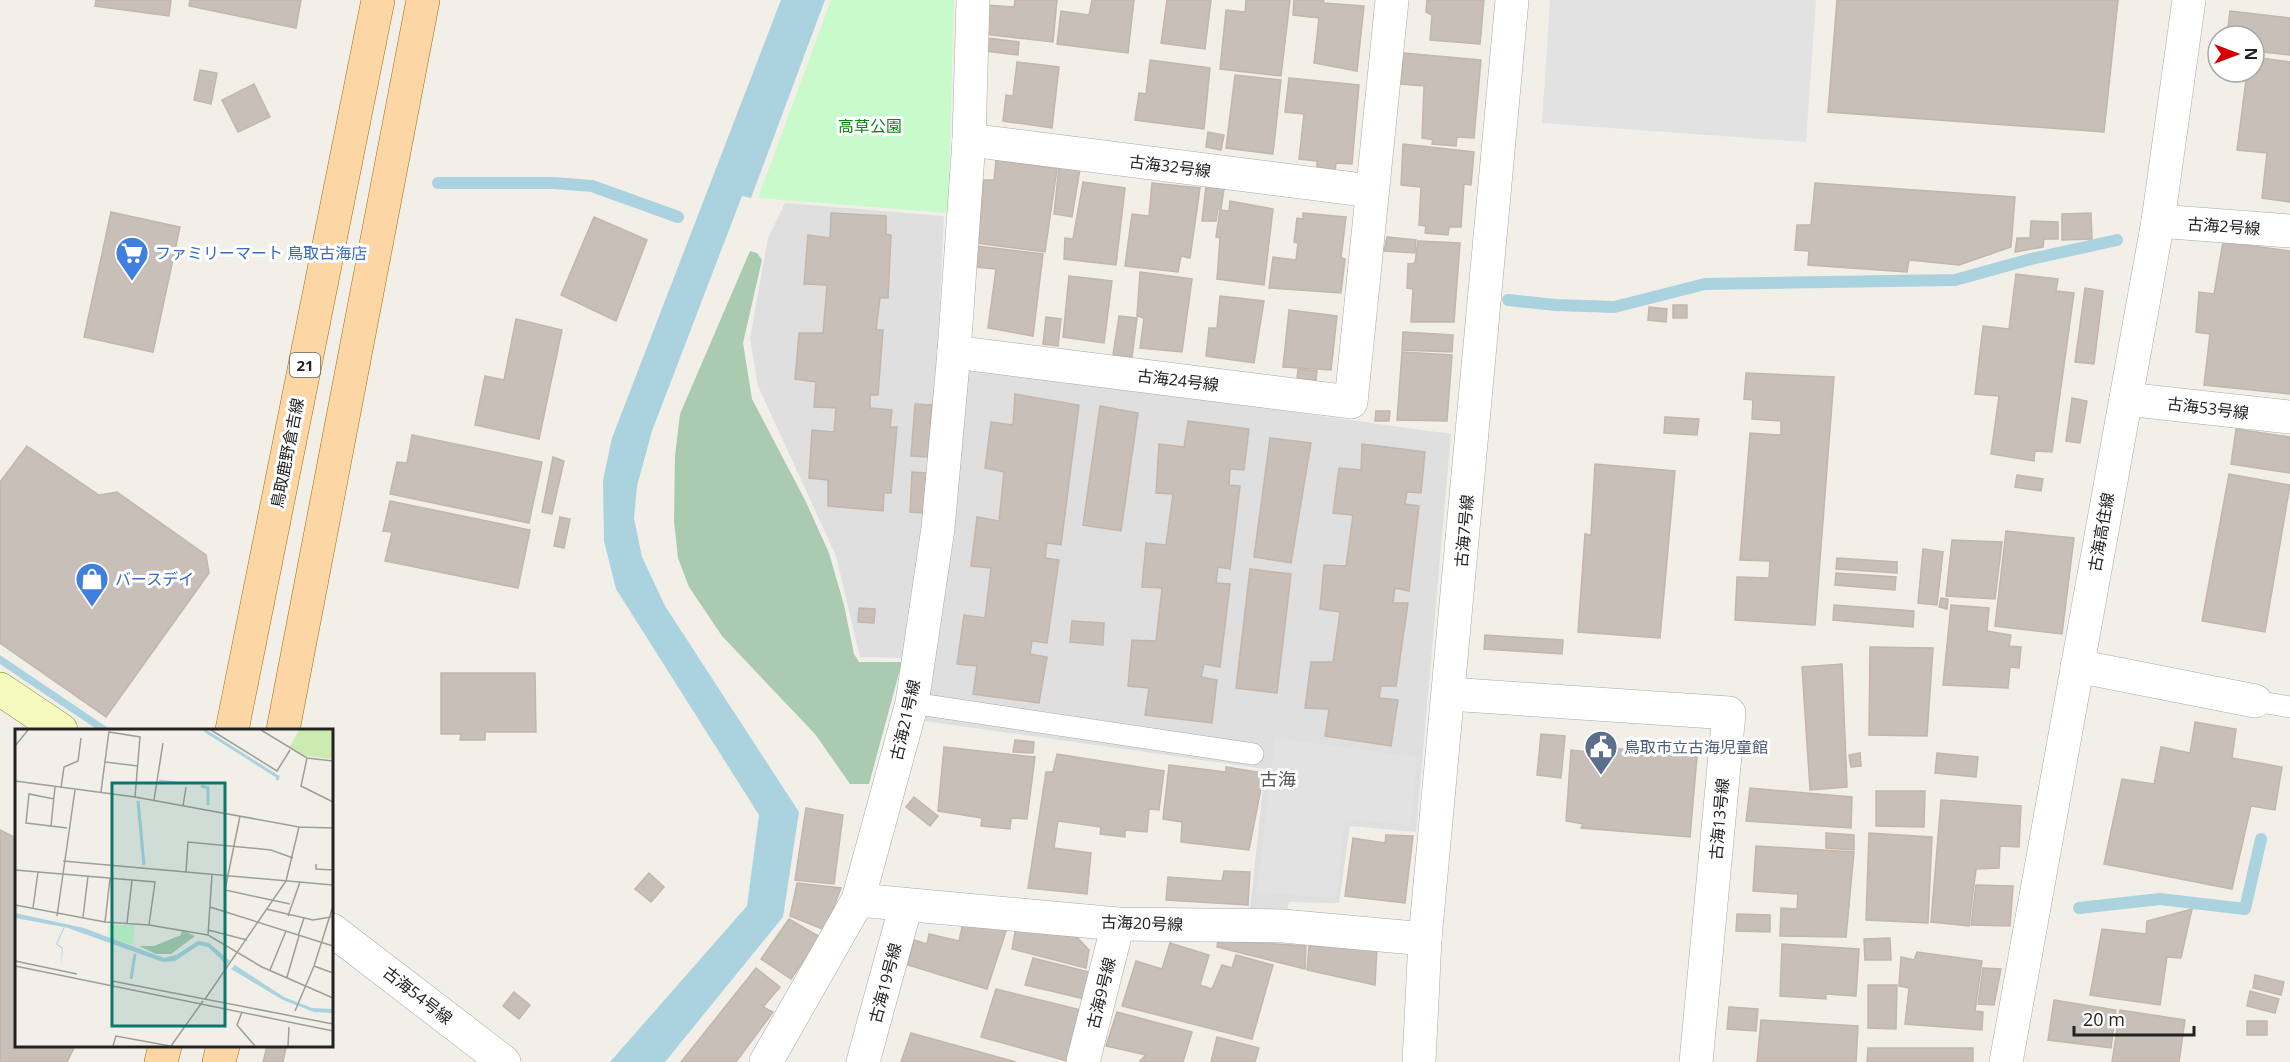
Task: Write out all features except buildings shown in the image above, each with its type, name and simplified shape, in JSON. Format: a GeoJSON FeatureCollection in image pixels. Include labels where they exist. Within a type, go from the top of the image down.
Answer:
{"type":"FeatureCollection","features":[{"type":"Feature","properties":{"kind":"main road","name":"鳥取鹿野倉吉線"},"geometry":{"type":"LineString","coordinates":[[232,729],[378,0]]}},
{"type":"Feature","properties":{"kind":"main road"},"geometry":{"type":"LineString","coordinates":[[283,729],[423,0]]}},
{"type":"Feature","properties":{"kind":"main road"},"geometry":{"type":"LineString","coordinates":[[0,689],[60,729]]}},
{"type":"Feature","properties":{"kind":"main road"},"geometry":{"type":"LineString","coordinates":[[161,1062],[165,1047]]}},
{"type":"Feature","properties":{"kind":"main road"},"geometry":{"type":"LineString","coordinates":[[219,1062],[223,1047]]}},
{"type":"Feature","properties":{"kind":"street"},"geometry":{"type":"LineString","coordinates":[[954,352],[969,140],[974,0]]}},
{"type":"Feature","properties":{"kind":"street","name":"古海24号線"},"geometry":{"type":"LineString","coordinates":[[954,352],[1351,402],[1392,0]]}},
{"type":"Feature","properties":{"kind":"street","name":"古海7号線"},"geometry":{"type":"LineString","coordinates":[[1419,1062],[1425,939],[1512,0]]}},
{"type":"Feature","properties":{"kind":"street","name":"古海高住線"},"geometry":{"type":"LineString","coordinates":[[2006,1062],[2158,221],[2189,0]]}},
{"type":"Feature","properties":{"kind":"street","name":"古海32号線"},"geometry":{"type":"LineString","coordinates":[[969,140],[1371,191]]}},
{"type":"Feature","properties":{"kind":"street","name":"古海2号線"},"geometry":{"type":"LineString","coordinates":[[2158,221],[2290,231]]}},
{"type":"Feature","properties":{"kind":"street","name":"古海21号線"},"geometry":{"type":"LineString","coordinates":[[766,1062],[858,900],[912,703],[938,528],[954,352]]}},
{"type":"Feature","properties":{"kind":"street","name":"古海53号線"},"geometry":{"type":"LineString","coordinates":[[2126,399],[2290,417]]}},
{"type":"Feature","properties":{"kind":"street"},"geometry":{"type":"LineString","coordinates":[[2077,666],[2255,700]]}},
{"type":"Feature","properties":{"kind":"street","name":"古海13号線"},"geometry":{"type":"LineString","coordinates":[[1449,694],[1729,712],[1696,1062]]}},
{"type":"Feature","properties":{"kind":"street","name":"古海20号線"},"geometry":{"type":"LineString","coordinates":[[858,900],[1119,924],[1283,926],[1425,939]]}},
{"type":"Feature","properties":{"kind":"street","name":"古海19号線"},"geometry":{"type":"LineString","coordinates":[[863,1062],[906,904]]}},
{"type":"Feature","properties":{"kind":"street","name":"古海9号線"},"geometry":{"type":"LineString","coordinates":[[1083,1062],[1119,924]]}},
{"type":"Feature","properties":{"kind":"street","name":"古海54号線"},"geometry":{"type":"LineString","coordinates":[[333,931],[504,1062]]}},
{"type":"Feature","properties":{"kind":"lane"},"geometry":{"type":"LineString","coordinates":[[2255,700],[2290,707]]}},
{"type":"Feature","properties":{"kind":"lane"},"geometry":{"type":"LineString","coordinates":[[912,703],[1253,754]]}},
{"type":"Feature","properties":{"kind":"shaded area"},"geometry":{"type":"Polygon","coordinates":[[[1550,0],[1816,0],[1806,142],[1542,123],[1550,0]]]}},
{"type":"Feature","properties":{"kind":"shaded area"},"geometry":{"type":"Polygon","coordinates":[[[785,203],[944,216],[937,365],[989,370],[1451,434],[1416,832],[1350,826],[1339,903],[1289,902],[1287,911],[1250,909],[1265,769],[925,721],[904,658],[860,657],[836,556],[758,386],[750,338],[768,238],[785,203]]]}},
{"type":"Feature","properties":{"kind":"shaded area"},"geometry":{"type":"Polygon","coordinates":[[[1275,738],[1417,757],[1410,825],[1345,819],[1336,898],[1257,892],[1275,738]]]}},
{"type":"Feature","properties":{"kind":"green space","name":"高草公園"},"geometry":{"type":"Polygon","coordinates":[[[831,0],[954,0],[948,213],[758,198],[831,0]]]}},
{"type":"Feature","properties":{"kind":"green space"},"geometry":{"type":"Polygon","coordinates":[[[750,251],[757,253],[762,260],[743,343],[752,399],[806,502],[829,553],[844,605],[854,654],[859,662],[902,662],[869,784],[850,784],[815,734],[722,636],[689,587],[678,558],[674,521],[675,456],[680,414],[750,251]]]}},
{"type":"Feature","properties":{"kind":"water"},"geometry":{"type":"Polygon","coordinates":[[[781,0],[825,0],[751,198],[742,196],[652,431],[637,486],[634,518],[642,557],[665,606],[799,812],[783,917],[665,1062],[610,1062],[747,906],[759,815],[616,589],[604,541],[603,480],[612,438],[781,0]]]}},
{"type":"Feature","properties":{"kind":"water"},"geometry":{"type":"Polygon","coordinates":[[[0,655],[110,729],[97,729],[0,664],[0,655]]]}},
{"type":"Feature","properties":{"kind":"waterway"},"geometry":{"type":"LineString","coordinates":[[438,183],[554,183],[592,186],[678,217]]}},
{"type":"Feature","properties":{"kind":"waterway"},"geometry":{"type":"LineString","coordinates":[[1508,300],[1556,305],[1614,307],[1705,284],[1955,280],[2031,259],[2117,240]]}},
{"type":"Feature","properties":{"kind":"waterway"},"geometry":{"type":"LineString","coordinates":[[2079,908],[2160,899],[2245,909],[2261,839]]}},
{"type":"Feature","properties":{"kind":"place","name":"ファミリーマート 鳥取古海店"},"geometry":{"type":"Point","coordinates":[132,282]}},
{"type":"Feature","properties":{"kind":"place","name":"バースデイ"},"geometry":{"type":"Point","coordinates":[92,608]}},
{"type":"Feature","properties":{"kind":"place","name":"鳥取市立古海児童館"},"geometry":{"type":"Point","coordinates":[1601,776]}},
{"type":"Feature","properties":{"kind":"district","name":"古海"},"geometry":{"type":"Point","coordinates":[1278,779]}}]}
